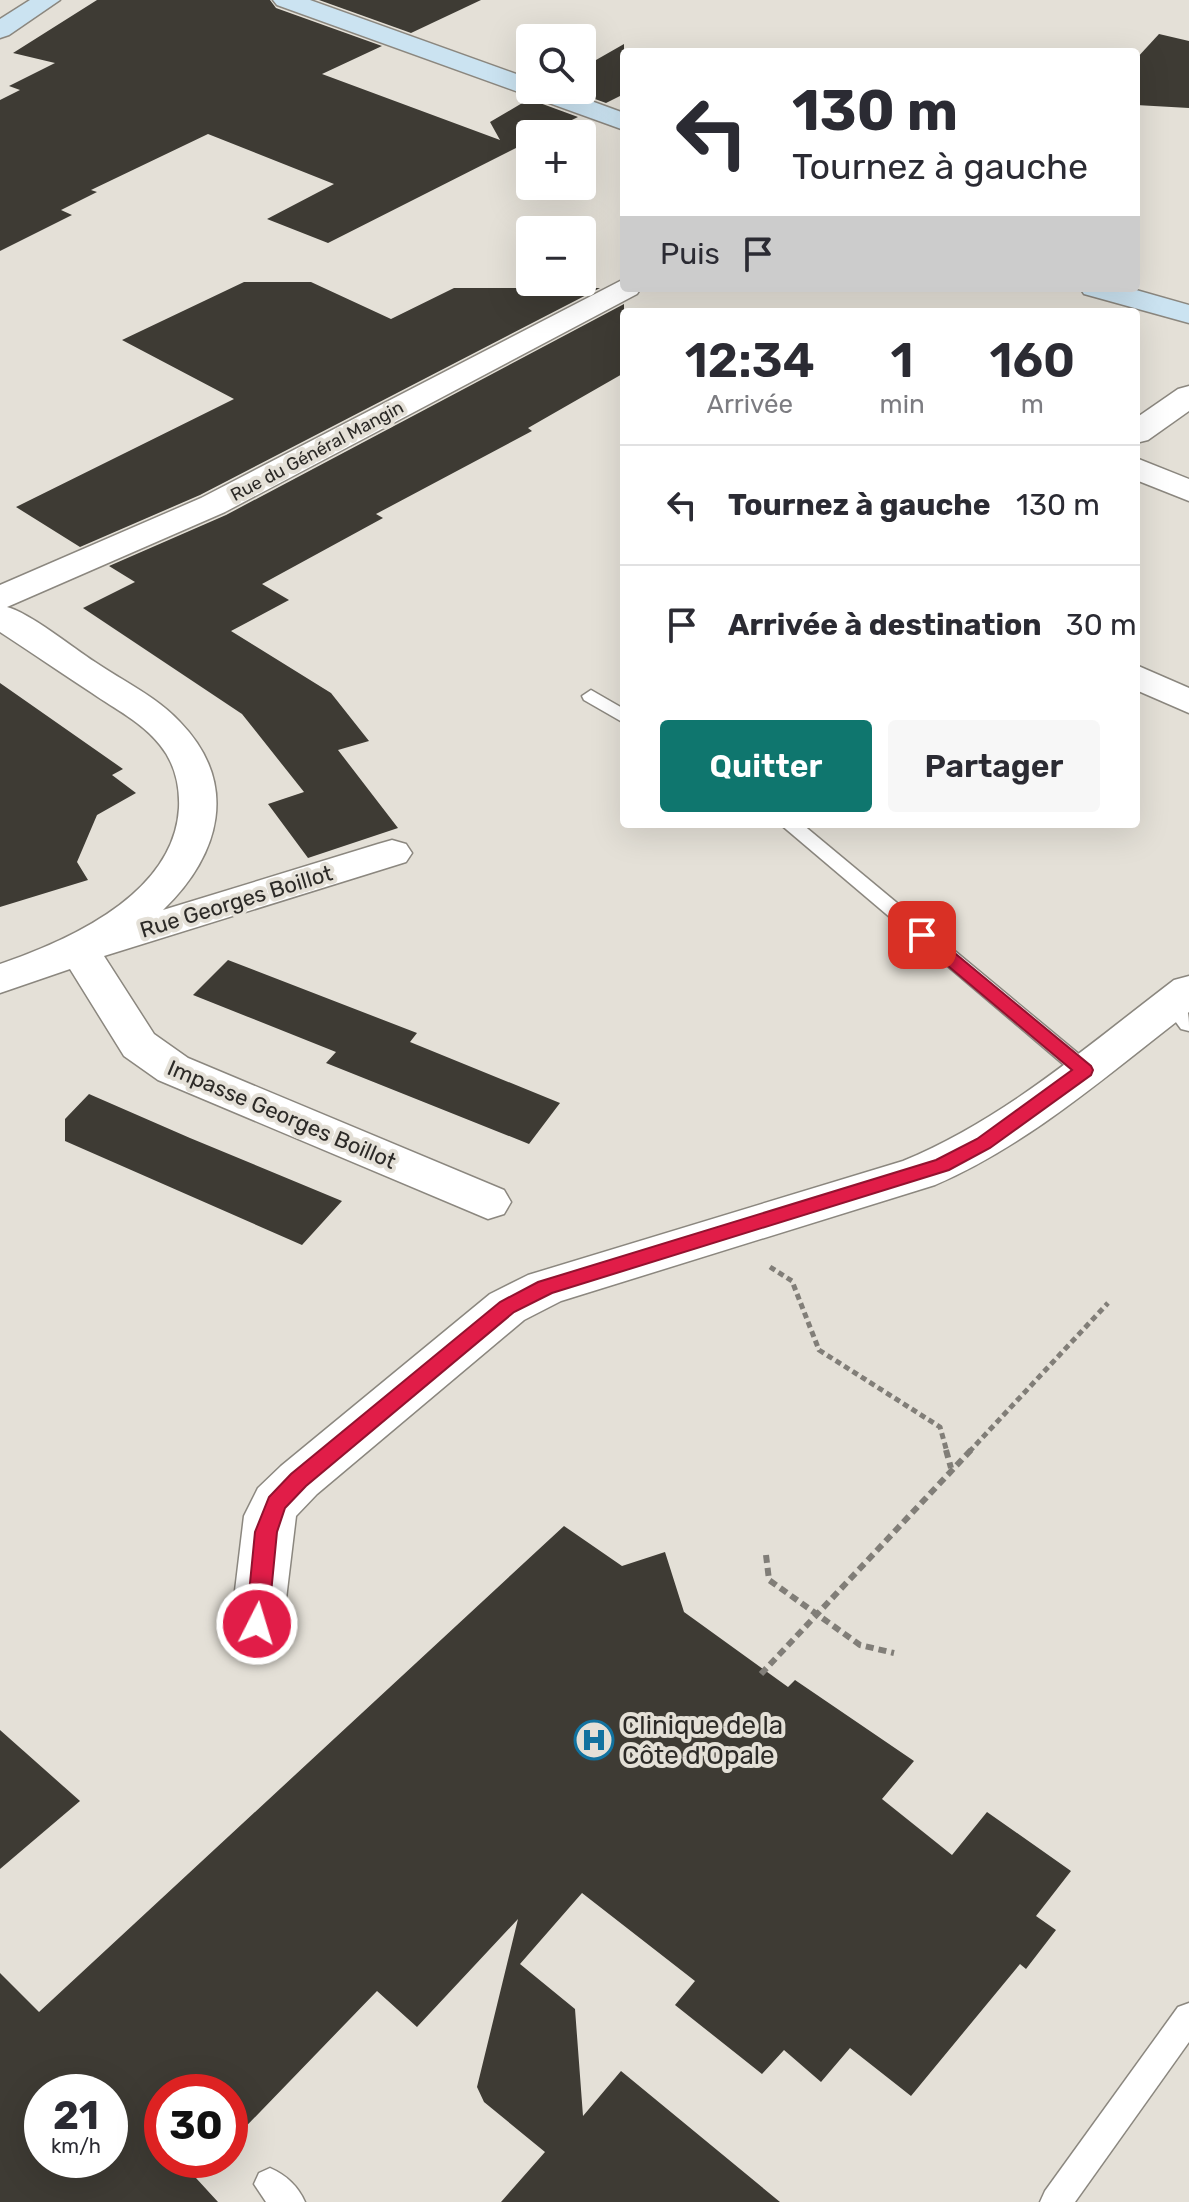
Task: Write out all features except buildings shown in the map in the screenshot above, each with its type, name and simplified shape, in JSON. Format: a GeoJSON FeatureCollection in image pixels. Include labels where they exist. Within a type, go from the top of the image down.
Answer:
{"type":"FeatureCollection","features":[{"type":"Feature","properties":{"kind":"main road"},"geometry":{"type":"LineString","coordinates":[[0,30],[47,0]]}},
{"type":"Feature","properties":{"kind":"main road"},"geometry":{"type":"LineString","coordinates":[[286,0],[516,83]]}},
{"type":"Feature","properties":{"kind":"main road"},"geometry":{"type":"LineString","coordinates":[[574,104],[620,121]]}},
{"type":"Feature","properties":{"kind":"main road"},"geometry":{"type":"LineString","coordinates":[[1109,292],[1189,314]]}},
{"type":"Feature","properties":{"kind":"street","name":"Rue du Général Mangin"},"geometry":{"type":"LineString","coordinates":[[0,598],[149,536],[227,498],[620,291]]}},
{"type":"Feature","properties":{"kind":"street"},"geometry":{"type":"LineString","coordinates":[[1140,430],[1189,396]]}},
{"type":"Feature","properties":{"kind":"street"},"geometry":{"type":"LineString","coordinates":[[1140,470],[1189,491]]}},
{"type":"Feature","properties":{"kind":"street","name":"Rue Georges Boillot"},"geometry":{"type":"LineString","coordinates":[[0,616],[159,722],[183,751],[198,784],[200,799],[194,832],[166,883],[140,911],[79,950]]}},
{"type":"Feature","properties":{"kind":"street"},"geometry":{"type":"LineString","coordinates":[[1140,678],[1189,702]]}},
{"type":"Feature","properties":{"kind":"street","name":"Rue Georges Boillot"},"geometry":{"type":"LineString","coordinates":[[0,979],[79,950],[392,853]]}},
{"type":"Feature","properties":{"kind":"street","name":"Impasse Georges Boillot"},"geometry":{"type":"LineString","coordinates":[[79,950],[130,1033],[151,1055],[173,1069],[488,1202]]}},
{"type":"Feature","properties":{"kind":"street"},"geometry":{"type":"LineString","coordinates":[[257,1624],[270,1516],[276,1503],[299,1480],[507,1307],[545,1288],[942,1165],[983,1144],[1084,1070],[1183,1005]]}},
{"type":"Feature","properties":{"kind":"lane"},"geometry":{"type":"LineString","coordinates":[[591,696],[620,714]]}},
{"type":"Feature","properties":{"kind":"lane"},"geometry":{"type":"LineString","coordinates":[[795,828],[1084,1070]]}},
{"type":"Feature","properties":{"kind":"lane"},"geometry":{"type":"LineString","coordinates":[[1056,2202],[1189,2017]]}},
{"type":"Feature","properties":{"kind":"path"},"geometry":{"type":"LineString","coordinates":[[719,1234],[792,1281],[819,1350],[940,1427],[952,1469]]}},
{"type":"Feature","properties":{"kind":"path"},"geometry":{"type":"LineString","coordinates":[[761,1674],[1108,1303]]}},
{"type":"Feature","properties":{"kind":"path"},"geometry":{"type":"LineString","coordinates":[[766,1555],[769,1580],[860,1645],[894,1653]]}},
{"type":"Feature","properties":{"kind":"place","name":"Clinique de la Côte d'Opale"},"geometry":{"type":"Point","coordinates":[594,1740]}},
{"type":"Feature","properties":{"kind":"route"},"geometry":{"type":"LineString","coordinates":[[257,1624],[266,1532],[276,1503],[299,1480],[507,1307],[545,1288],[942,1165],[983,1144],[1084,1070],[922,935]]}}]}
